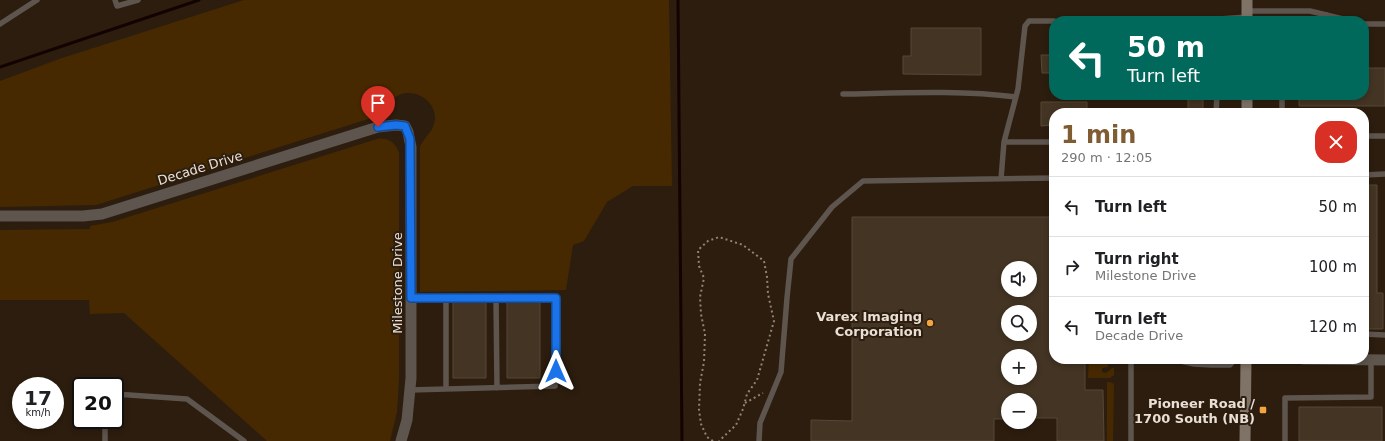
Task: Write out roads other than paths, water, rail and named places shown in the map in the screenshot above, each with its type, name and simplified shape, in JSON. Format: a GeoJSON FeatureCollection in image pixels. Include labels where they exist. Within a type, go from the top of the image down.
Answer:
{"type":"FeatureCollection","features":[{"type":"Feature","properties":{"kind":"main road"},"geometry":{"type":"LineString","coordinates":[[1245,441],[1246,364]]}},
{"type":"Feature","properties":{"kind":"street","name":"Decade Drive"},"geometry":{"type":"LineString","coordinates":[[0,216],[83,216],[102,214],[378,127],[396,125],[405,126]]}},
{"type":"Feature","properties":{"kind":"street","name":"Milestone Drive"},"geometry":{"type":"LineString","coordinates":[[401,441],[407,420],[410,390],[411,147],[408,132],[405,126]]}},
{"type":"Feature","properties":{"kind":"street"},"geometry":{"type":"LineString","coordinates":[[1369,360],[1385,360]]}},
{"type":"Feature","properties":{"kind":"lane"},"geometry":{"type":"LineString","coordinates":[[0,24],[37,0]]}},
{"type":"Feature","properties":{"kind":"lane"},"geometry":{"type":"LineString","coordinates":[[115,0],[117,6],[138,0]]}},
{"type":"Feature","properties":{"kind":"lane"},"geometry":{"type":"LineString","coordinates":[[1233,16],[1247,12],[1310,11],[1331,16]]}},
{"type":"Feature","properties":{"kind":"lane"},"geometry":{"type":"LineString","coordinates":[[1001,179],[1004,142],[1018,89],[1025,26],[1029,21],[1049,21]]}},
{"type":"Feature","properties":{"kind":"lane"},"geometry":{"type":"LineString","coordinates":[[1369,24],[1385,24]]}},
{"type":"Feature","properties":{"kind":"lane"},"geometry":{"type":"LineString","coordinates":[[843,94],[924,92],[982,93],[1016,97]]}},
{"type":"Feature","properties":{"kind":"lane"},"geometry":{"type":"LineString","coordinates":[[1369,136],[1385,136]]}},
{"type":"Feature","properties":{"kind":"lane"},"geometry":{"type":"LineString","coordinates":[[1004,142],[1049,142]]}},
{"type":"Feature","properties":{"kind":"lane"},"geometry":{"type":"LineString","coordinates":[[1369,175],[1385,174]]}},
{"type":"Feature","properties":{"kind":"lane"},"geometry":{"type":"LineString","coordinates":[[759,441],[760,423],[781,372],[791,259],[832,207],[863,180],[1049,178]]}},
{"type":"Feature","properties":{"kind":"lane"},"geometry":{"type":"LineString","coordinates":[[410,390],[556,386],[556,298],[411,298]]}},
{"type":"Feature","properties":{"kind":"lane"},"geometry":{"type":"LineString","coordinates":[[446,298],[446,389]]}},
{"type":"Feature","properties":{"kind":"lane"},"geometry":{"type":"LineString","coordinates":[[496,298],[497,388]]}},
{"type":"Feature","properties":{"kind":"lane"},"geometry":{"type":"LineString","coordinates":[[1369,334],[1385,335]]}},
{"type":"Feature","properties":{"kind":"lane"},"geometry":{"type":"LineString","coordinates":[[1285,441],[1285,398],[1371,397],[1372,360]]}},
{"type":"Feature","properties":{"kind":"lane"},"geometry":{"type":"LineString","coordinates":[[1131,364],[1131,441]]}},
{"type":"Feature","properties":{"kind":"lane"},"geometry":{"type":"LineString","coordinates":[[124,395],[187,399],[244,441]]}},
{"type":"Feature","properties":{"kind":"lane"},"geometry":{"type":"LineString","coordinates":[[105,429],[105,441]]}},
{"type":"Feature","properties":{"kind":"waterway"},"geometry":{"type":"LineString","coordinates":[[0,67],[199,0]]}},
{"type":"Feature","properties":{"kind":"waterway"},"geometry":{"type":"LineString","coordinates":[[678,0],[682,441]]}},
{"type":"Feature","properties":{"kind":"place","name":"Varex Imaging Corporation"},"geometry":{"type":"Point","coordinates":[930,323]}},
{"type":"Feature","properties":{"kind":"place","name":"Pioneer Road / 1700 South (NB)"},"geometry":{"type":"Point","coordinates":[1263,410]}}]}
